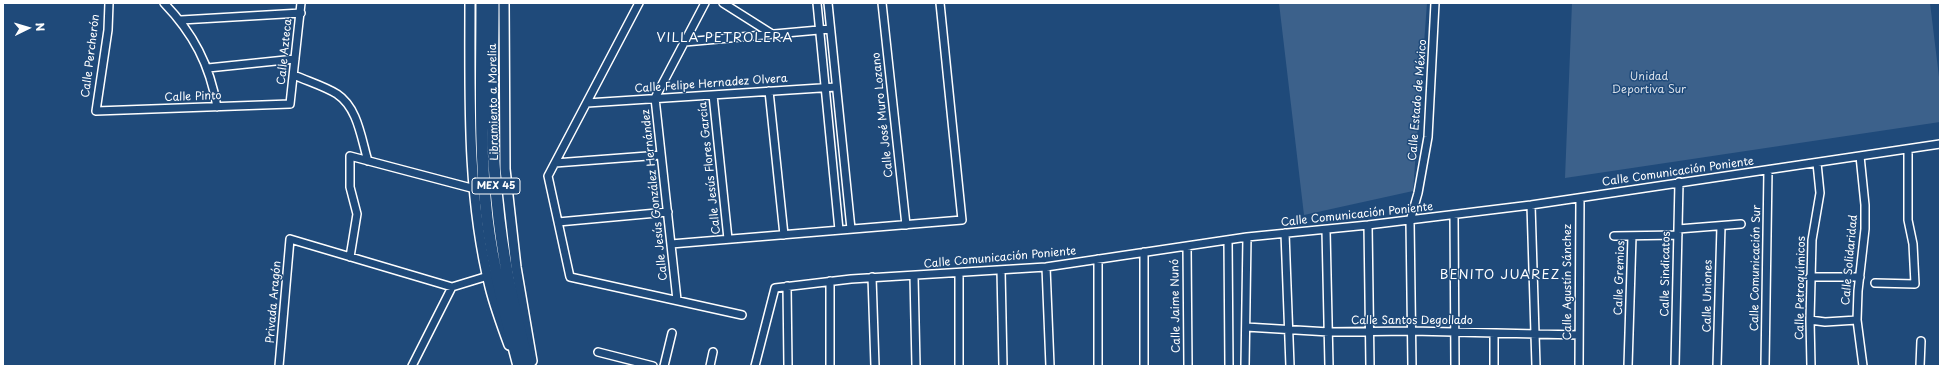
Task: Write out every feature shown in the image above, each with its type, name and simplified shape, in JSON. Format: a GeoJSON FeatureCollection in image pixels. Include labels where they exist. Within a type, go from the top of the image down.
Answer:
{"type":"FeatureCollection","features":[{"type":"Feature","properties":{"kind":"highway","name":"Libramiento a Morelia"},"geometry":{"type":"LineString","coordinates":[[482,3],[483,138],[487,218],[498,283],[517,366]]}},
{"type":"Feature","properties":{"kind":"highway","name":"Libramiento a Morelia"},"geometry":{"type":"LineString","coordinates":[[493,3],[493,123],[496,199],[511,292],[530,366]]}},
{"type":"Feature","properties":{"kind":"main road"},"geometry":{"type":"LineString","coordinates":[[470,3],[471,125],[479,225],[494,301],[517,366]]}},
{"type":"Feature","properties":{"kind":"main road"},"geometry":{"type":"LineString","coordinates":[[504,3],[505,170],[516,266],[534,366]]}},
{"type":"Feature","properties":{"kind":"street","name":"Calle Percherón"},"geometry":{"type":"LineString","coordinates":[[96,111],[108,30],[109,3]]}},
{"type":"Feature","properties":{"kind":"street"},"geometry":{"type":"LineString","coordinates":[[164,3],[181,20],[196,43],[208,68],[217,107]]}},
{"type":"Feature","properties":{"kind":"street","name":"Calle Azteca"},"geometry":{"type":"LineString","coordinates":[[290,104],[301,3]]}},
{"type":"Feature","properties":{"kind":"street"},"geometry":{"type":"LineString","coordinates":[[639,3],[548,176],[570,277],[742,315]]}},
{"type":"Feature","properties":{"kind":"street","name":"Calle Jesús González Hernández"},"geometry":{"type":"LineString","coordinates":[[677,300],[655,98],[705,3]]}},
{"type":"Feature","properties":{"kind":"street"},"geometry":{"type":"LineString","coordinates":[[723,3],[772,34]]}},
{"type":"Feature","properties":{"kind":"street"},"geometry":{"type":"LineString","coordinates":[[816,3],[839,230]]}},
{"type":"Feature","properties":{"kind":"street"},"geometry":{"type":"LineString","coordinates":[[828,3],[851,229]]}},
{"type":"Feature","properties":{"kind":"street","name":"Calle José Muro Lozano"},"geometry":{"type":"LineString","coordinates":[[882,3],[906,225]]}},
{"type":"Feature","properties":{"kind":"street"},"geometry":{"type":"LineString","coordinates":[[671,244],[962,220],[940,3]]}},
{"type":"Feature","properties":{"kind":"street","name":"Calle Estado de México"},"geometry":{"type":"LineString","coordinates":[[1412,366],[1410,221],[1419,186],[1428,137],[1435,3]]}},
{"type":"Feature","properties":{"kind":"street"},"geometry":{"type":"LineString","coordinates":[[181,20],[301,13]]}},
{"type":"Feature","properties":{"kind":"street"},"geometry":{"type":"LineString","coordinates":[[685,42],[830,28]]}},
{"type":"Feature","properties":{"kind":"street"},"geometry":{"type":"LineString","coordinates":[[208,68],[295,59]]}},
{"type":"Feature","properties":{"kind":"street"},"geometry":{"type":"LineString","coordinates":[[294,75],[336,94],[347,103],[354,115],[368,160]]}},
{"type":"Feature","properties":{"kind":"street","name":"Calle Felipe Hernadez Olvera"},"geometry":{"type":"LineString","coordinates":[[587,103],[836,87]]}},
{"type":"Feature","properties":{"kind":"street"},"geometry":{"type":"LineString","coordinates":[[769,91],[784,235]]}},
{"type":"Feature","properties":{"kind":"street","name":"Calle Jesús Flores García"},"geometry":{"type":"LineString","coordinates":[[713,95],[728,240]]}},
{"type":"Feature","properties":{"kind":"street","name":"Calle Pinto"},"geometry":{"type":"LineString","coordinates":[[96,111],[290,104]]}},
{"type":"Feature","properties":{"kind":"street","name":"Calle Comunicación Poniente"},"geometry":{"type":"LineString","coordinates":[[755,366],[775,288],[872,277],[914,276],[1046,267],[1247,237],[1410,221],[1531,205],[1940,144]]}},
{"type":"Feature","properties":{"kind":"street"},"geometry":{"type":"LineString","coordinates":[[1875,284],[1914,284],[1913,244],[1908,220],[1908,149]]}},
{"type":"Feature","properties":{"kind":"street"},"geometry":{"type":"LineString","coordinates":[[555,163],[661,155]]}},
{"type":"Feature","properties":{"kind":"street"},"geometry":{"type":"LineString","coordinates":[[476,189],[350,156],[350,187],[357,214],[350,257],[452,288],[488,276]]}},
{"type":"Feature","properties":{"kind":"street","name":"Calle Solidaridad"},"geometry":{"type":"LineString","coordinates":[[1860,156],[1865,205],[1864,241],[1857,320],[1863,366]]}},
{"type":"Feature","properties":{"kind":"street","name":"Calle Petroquímicos"},"geometry":{"type":"LineString","coordinates":[[1811,366],[1810,277],[1812,240],[1820,193],[1817,163]]}},
{"type":"Feature","properties":{"kind":"street","name":"Calle Comunicación Sur"},"geometry":{"type":"LineString","coordinates":[[1765,366],[1768,170]]}},
{"type":"Feature","properties":{"kind":"street","name":"Calle Sindicatos"},"geometry":{"type":"LineString","coordinates":[[1675,366],[1679,182]]}},
{"type":"Feature","properties":{"kind":"street","name":"Calle Agustín Sánchez"},"geometry":{"type":"LineString","coordinates":[[1579,366],[1580,198]]}},
{"type":"Feature","properties":{"kind":"street"},"geometry":{"type":"LineString","coordinates":[[1531,205],[1536,366]]}},
{"type":"Feature","properties":{"kind":"street"},"geometry":{"type":"LineString","coordinates":[[558,222],[668,212]]}},
{"type":"Feature","properties":{"kind":"street"},"geometry":{"type":"LineString","coordinates":[[1454,215],[1455,366]]}},
{"type":"Feature","properties":{"kind":"street"},"geometry":{"type":"LineString","coordinates":[[1678,232],[1741,224]]}},
{"type":"Feature","properties":{"kind":"street"},"geometry":{"type":"LineString","coordinates":[[1368,225],[1370,366]]}},
{"type":"Feature","properties":{"kind":"street","name":"Calle Uniones"},"geometry":{"type":"LineString","coordinates":[[1718,366],[1721,226]]}},
{"type":"Feature","properties":{"kind":"street"},"geometry":{"type":"LineString","coordinates":[[1326,230],[1329,366]]}},
{"type":"Feature","properties":{"kind":"street","name":"Calle Gremios"},"geometry":{"type":"LineString","coordinates":[[1628,366],[1632,236],[1678,232]]}},
{"type":"Feature","properties":{"kind":"street"},"geometry":{"type":"LineString","coordinates":[[1285,233],[1290,366]]}},
{"type":"Feature","properties":{"kind":"street"},"geometry":{"type":"LineString","coordinates":[[1614,236],[1632,236]]}},
{"type":"Feature","properties":{"kind":"street"},"geometry":{"type":"LineString","coordinates":[[1245,366],[1247,237]]}},
{"type":"Feature","properties":{"kind":"street","name":"Privada Aragón"},"geometry":{"type":"LineString","coordinates":[[279,366],[290,239],[350,257]]}},
{"type":"Feature","properties":{"kind":"street"},"geometry":{"type":"LineString","coordinates":[[1228,240],[1229,366]]}},
{"type":"Feature","properties":{"kind":"street","name":"Calle Jaime Nunó"},"geometry":{"type":"LineString","coordinates":[[1187,246],[1188,366]]}},
{"type":"Feature","properties":{"kind":"street"},"geometry":{"type":"LineString","coordinates":[[1144,252],[1144,366]]}},
{"type":"Feature","properties":{"kind":"street"},"geometry":{"type":"LineString","coordinates":[[1098,259],[1098,366]]}},
{"type":"Feature","properties":{"kind":"street"},"geometry":{"type":"LineString","coordinates":[[1046,267],[1050,366]]}},
{"type":"Feature","properties":{"kind":"street"},"geometry":{"type":"LineString","coordinates":[[1001,270],[1003,366]]}},
{"type":"Feature","properties":{"kind":"street"},"geometry":{"type":"LineString","coordinates":[[958,273],[959,366]]}},
{"type":"Feature","properties":{"kind":"street"},"geometry":{"type":"LineString","coordinates":[[914,276],[916,366]]}},
{"type":"Feature","properties":{"kind":"street"},"geometry":{"type":"LineString","coordinates":[[872,277],[875,366]]}},
{"type":"Feature","properties":{"kind":"street"},"geometry":{"type":"LineString","coordinates":[[1810,277],[1860,278]]}},
{"type":"Feature","properties":{"kind":"street"},"geometry":{"type":"LineString","coordinates":[[830,281],[830,366]]}},
{"type":"Feature","properties":{"kind":"street"},"geometry":{"type":"LineString","coordinates":[[787,286],[788,366]]}},
{"type":"Feature","properties":{"kind":"street"},"geometry":{"type":"LineString","coordinates":[[412,366],[452,288]]}},
{"type":"Feature","properties":{"kind":"street"},"geometry":{"type":"LineString","coordinates":[[1810,320],[1833,322],[1857,320]]}},
{"type":"Feature","properties":{"kind":"street","name":"Calle Santos Degollado"},"geometry":{"type":"LineString","coordinates":[[1246,327],[1329,332],[1412,331],[1579,335]]}},
{"type":"Feature","properties":{"kind":"street"},"geometry":{"type":"LineString","coordinates":[[664,366],[672,333]]}},
{"type":"Feature","properties":{"kind":"street"},"geometry":{"type":"LineString","coordinates":[[1494,333],[1494,366]]}},
{"type":"Feature","properties":{"kind":"street"},"geometry":{"type":"LineString","coordinates":[[1920,366],[1921,341]]}},
{"type":"Feature","properties":{"kind":"street"},"geometry":{"type":"LineString","coordinates":[[598,352],[653,366]]}},
{"type":"Feature","properties":{"kind":"street"},"geometry":{"type":"LineString","coordinates":[[710,366],[714,352]]}},
{"type":"Feature","properties":{"kind":"green space"},"geometry":{"type":"Polygon","coordinates":[[[1279,3],[1427,3],[1413,191],[1304,215],[1279,3]]]}},
{"type":"Feature","properties":{"kind":"green space","name":"Unidad Deportiva Sur"},"geometry":{"type":"Polygon","coordinates":[[[1572,3],[1930,3],[1940,85],[1940,122],[1565,178],[1572,3]]]}},
{"type":"Feature","properties":{"kind":"district","name":"VILLA PETROLERA"},"geometry":{"type":"Point","coordinates":[725,38]}},
{"type":"Feature","properties":{"kind":"district","name":"BENITO JUAREZ"},"geometry":{"type":"Point","coordinates":[1500,275]}}]}
